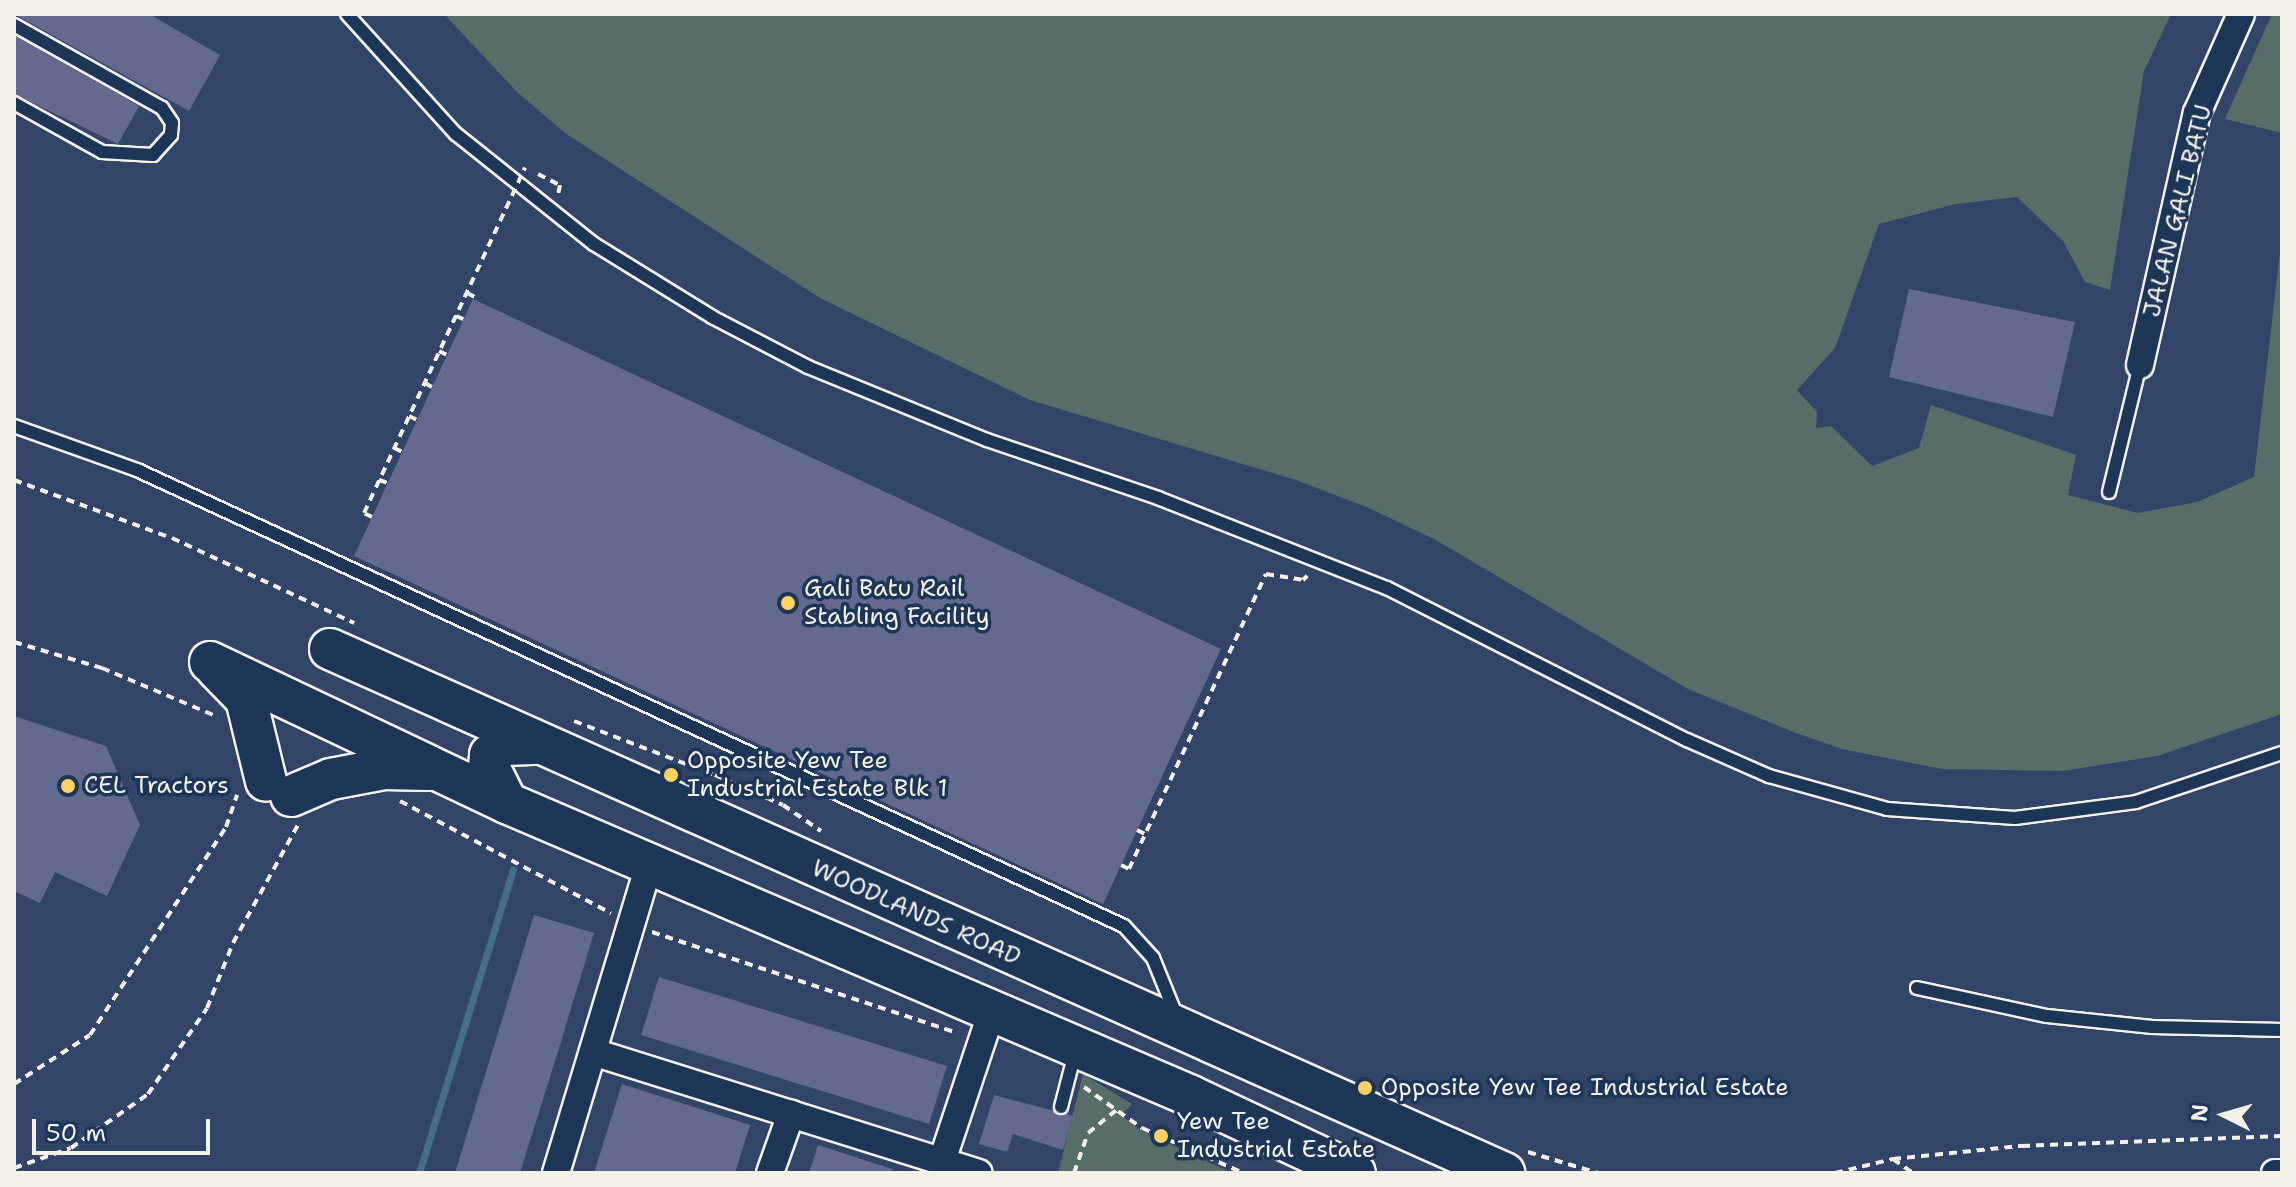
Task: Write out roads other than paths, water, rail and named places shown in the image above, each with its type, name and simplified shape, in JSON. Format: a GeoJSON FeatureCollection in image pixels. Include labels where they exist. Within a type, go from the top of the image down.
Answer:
{"type":"FeatureCollection","features":[{"type":"Feature","properties":{"kind":"main road","name":"WOODLANDS ROAD"},"geometry":{"type":"LineString","coordinates":[[330,649],[1187,1035],[1504,1173]]}},
{"type":"Feature","properties":{"kind":"main road"},"geometry":{"type":"LineString","coordinates":[[437,770],[384,769],[266,788],[246,699],[210,662],[507,803],[1077,1046],[1355,1173]]}},
{"type":"Feature","properties":{"kind":"main road"},"geometry":{"type":"LineString","coordinates":[[507,803],[489,767],[490,755],[504,745],[539,744]]}},
{"type":"Feature","properties":{"kind":"street","name":"JALAN GALI BATU"},"geometry":{"type":"LineString","coordinates":[[2140,365],[2197,113],[2241,14]]}},
{"type":"Feature","properties":{"kind":"street"},"geometry":{"type":"LineString","coordinates":[[556,1173],[649,864]]}},
{"type":"Feature","properties":{"kind":"street"},"geometry":{"type":"LineString","coordinates":[[942,1161],[992,1011]]}},
{"type":"Feature","properties":{"kind":"street"},"geometry":{"type":"LineString","coordinates":[[593,1052],[978,1173]]}},
{"type":"Feature","properties":{"kind":"street"},"geometry":{"type":"LineString","coordinates":[[770,1173],[791,1114]]}},
{"type":"Feature","properties":{"kind":"street"},"geometry":{"type":"LineString","coordinates":[[2275,1173],[2282,1173]]}},
{"type":"Feature","properties":{"kind":"lane"},"geometry":{"type":"LineString","coordinates":[[347,14],[456,134],[594,244],[712,317],[808,367],[987,440],[1158,498],[1374,582],[1769,776],[1887,809],[2015,818],[2136,802],[2282,753]]}},
{"type":"Feature","properties":{"kind":"lane"},"geometry":{"type":"LineString","coordinates":[[14,25],[162,108],[172,123],[171,135],[153,155],[102,152],[14,103]]}},
{"type":"Feature","properties":{"kind":"lane"},"geometry":{"type":"LineString","coordinates":[[2109,492],[2140,365]]}},
{"type":"Feature","properties":{"kind":"lane"},"geometry":{"type":"LineString","coordinates":[[14,426],[137,470],[1124,926],[1153,958],[1187,1035]]}},
{"type":"Feature","properties":{"kind":"lane"},"geometry":{"type":"LineString","coordinates":[[1917,988],[2047,1016],[2152,1027],[2282,1030]]}},
{"type":"Feature","properties":{"kind":"lane"},"geometry":{"type":"LineString","coordinates":[[1061,1107],[1077,1046]]}},
{"type":"Feature","properties":{"kind":"waterway"},"geometry":{"type":"LineString","coordinates":[[419,1173],[513,869]]}},
{"type":"Feature","properties":{"kind":"place","name":"Gali Batu Rail Stabling Facility"},"geometry":{"type":"Point","coordinates":[788,603]}},
{"type":"Feature","properties":{"kind":"place","name":"Opposite Yew Tee Industrial Estate Blk 1"},"geometry":{"type":"Point","coordinates":[671,775]}},
{"type":"Feature","properties":{"kind":"place","name":"CEL Tractors"},"geometry":{"type":"Point","coordinates":[68,786]}},
{"type":"Feature","properties":{"kind":"place","name":"Opposite Yew Tee Industrial Estate"},"geometry":{"type":"Point","coordinates":[1365,1088]}},
{"type":"Feature","properties":{"kind":"place","name":"Yew Tee Industrial Estate"},"geometry":{"type":"Point","coordinates":[1161,1136]}}]}
